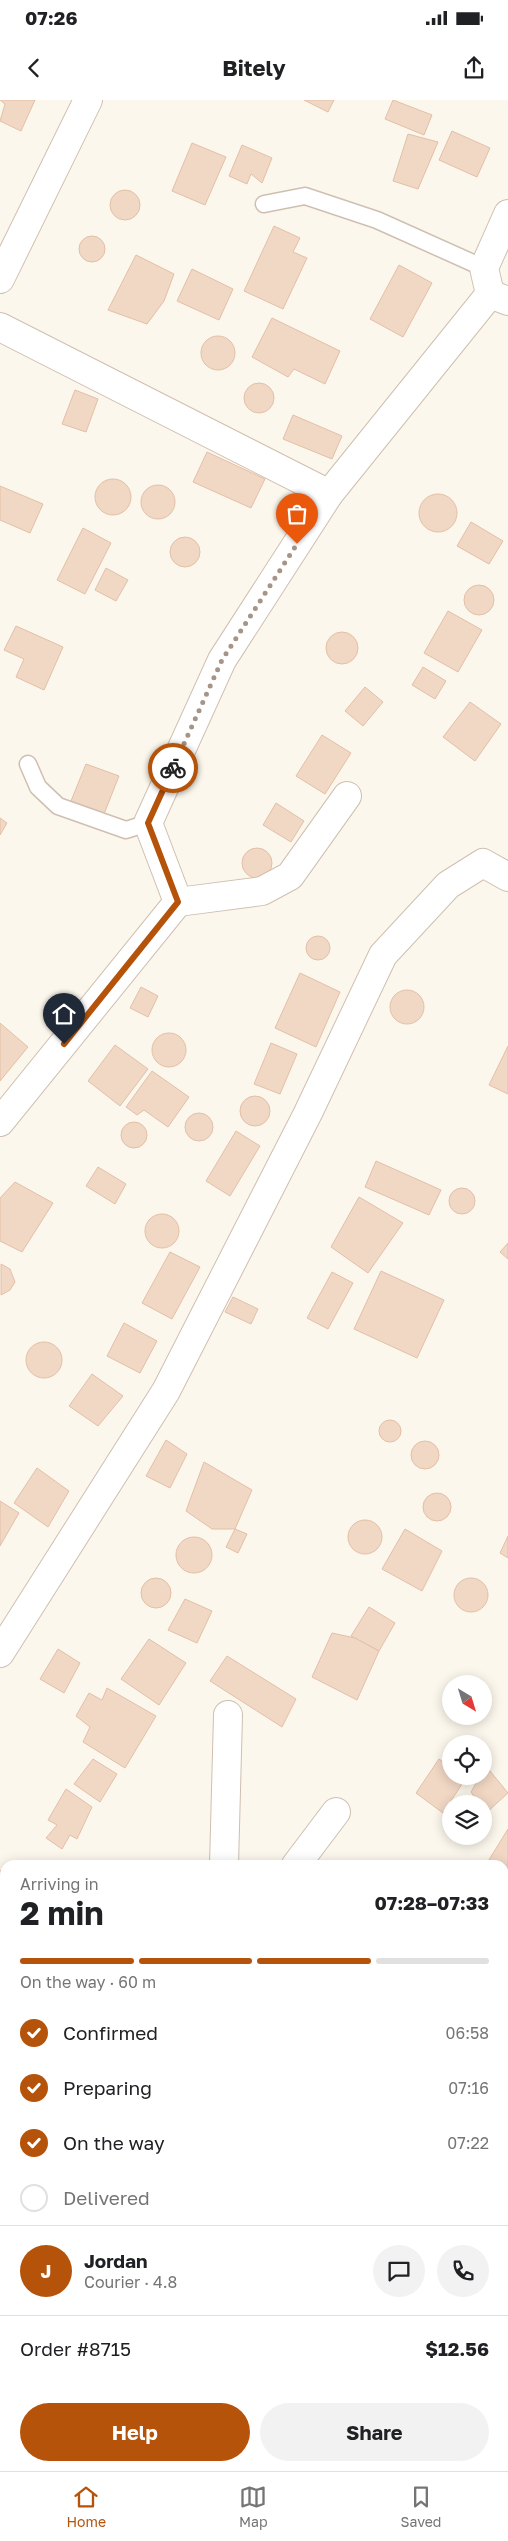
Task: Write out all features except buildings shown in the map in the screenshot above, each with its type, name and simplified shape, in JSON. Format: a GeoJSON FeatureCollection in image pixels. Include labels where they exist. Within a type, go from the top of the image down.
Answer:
{"type":"FeatureCollection","features":[{"type":"Feature","properties":{"kind":"street"},"geometry":{"type":"LineString","coordinates":[[0,279],[88,100]]}},
{"type":"Feature","properties":{"kind":"street"},"geometry":{"type":"LineString","coordinates":[[178,902],[148,823],[222,660],[329,494],[494,288],[508,214]]}},
{"type":"Feature","properties":{"kind":"street"},"geometry":{"type":"LineString","coordinates":[[0,328],[329,494]]}},
{"type":"Feature","properties":{"kind":"street"},"geometry":{"type":"LineString","coordinates":[[0,1122],[178,902],[262,892],[290,876],[347,796]]}},
{"type":"Feature","properties":{"kind":"street"},"geometry":{"type":"LineString","coordinates":[[0,1653],[166,1391],[308,1113],[383,955],[448,885],[476,867],[483,863],[508,877]]}},
{"type":"Feature","properties":{"kind":"street"},"geometry":{"type":"LineString","coordinates":[[224,1860],[228,1715]]}},
{"type":"Feature","properties":{"kind":"street"},"geometry":{"type":"LineString","coordinates":[[300,1860],[336,1812]]}},
{"type":"Feature","properties":{"kind":"lane"},"geometry":{"type":"LineString","coordinates":[[264,204],[305,196],[377,220],[494,288]]}},
{"type":"Feature","properties":{"kind":"lane"},"geometry":{"type":"LineString","coordinates":[[28,764],[38,787],[58,806],[126,830],[148,823]]}},
{"type":"Feature","properties":{"kind":"way so far"},"geometry":{"type":"LineString","coordinates":[[173,768],[222,660],[297,544]]}},
{"type":"Feature","properties":{"kind":"route"},"geometry":{"type":"LineString","coordinates":[[64,1044],[178,902],[148,823],[173,768]]}}]}
